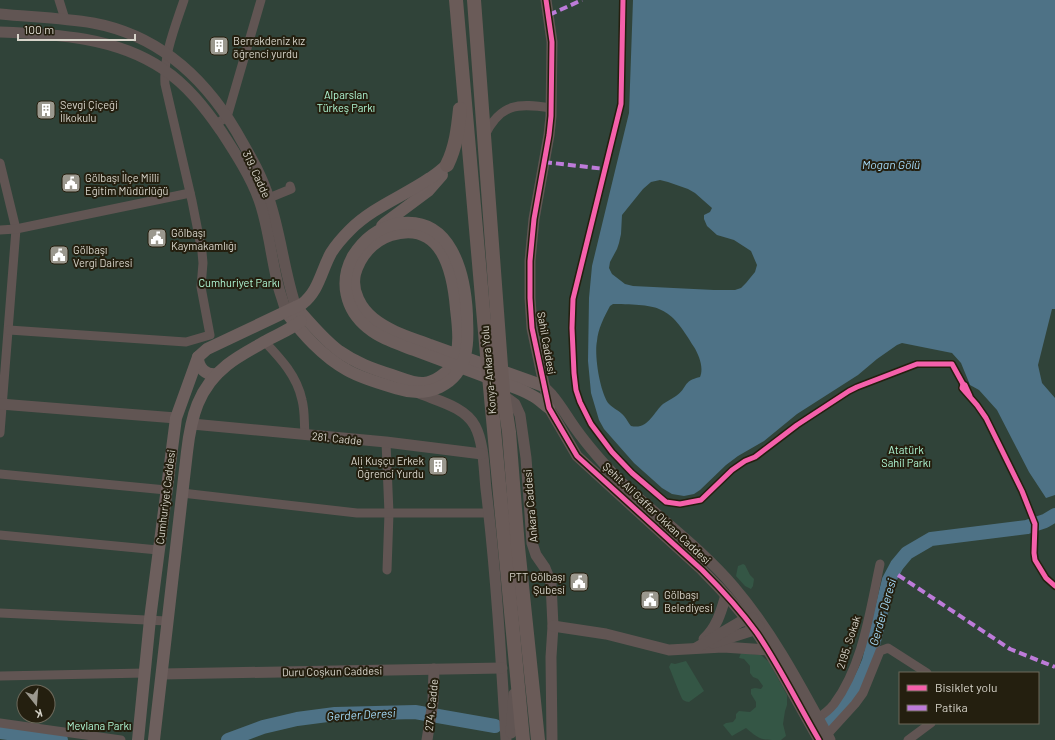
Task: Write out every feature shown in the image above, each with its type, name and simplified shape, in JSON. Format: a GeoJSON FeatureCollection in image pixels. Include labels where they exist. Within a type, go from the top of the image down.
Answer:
{"type":"FeatureCollection","features":[{"type":"Feature","properties":{"kind":"highway","name":"Konya-Ankara Yolu"},"geometry":{"type":"LineString","coordinates":[[456,0],[487,355],[499,393],[523,740]]}},
{"type":"Feature","properties":{"kind":"highway"},"geometry":{"type":"LineString","coordinates":[[474,0],[500,359],[499,393],[509,432],[518,548],[538,740]]}},
{"type":"Feature","properties":{"kind":"highway"},"geometry":{"type":"LineString","coordinates":[[447,165],[452,155],[456,139],[463,77]]}},
{"type":"Feature","properties":{"kind":"main road"},"geometry":{"type":"LineString","coordinates":[[379,230],[385,223],[428,191],[439,179],[447,165]]}},
{"type":"Feature","properties":{"kind":"main road"},"geometry":{"type":"LineString","coordinates":[[217,374],[210,374],[202,369],[198,362],[202,354],[217,344],[291,310],[307,300],[319,281],[331,253],[352,228],[370,214],[432,178],[447,165]]}},
{"type":"Feature","properties":{"kind":"main road","name":"319. Cadde"},"geometry":{"type":"LineString","coordinates":[[301,321],[319,350],[348,371],[402,390],[419,393],[430,392],[438,383],[445,373],[453,363],[463,327],[465,293],[460,268],[452,250],[441,236],[425,226],[415,224],[397,224],[379,230],[363,242],[357,250],[348,266],[345,289],[350,305],[359,319],[367,328],[382,337],[531,395],[549,408]]}},
{"type":"Feature","properties":{"kind":"main road","name":"319. Cadde"},"geometry":{"type":"LineString","coordinates":[[463,327],[451,273],[445,257],[435,243],[422,235],[406,232],[384,238],[364,254],[355,275],[354,289],[364,309],[375,320],[390,329],[409,337],[543,387]]}},
{"type":"Feature","properties":{"kind":"main road","name":"319. Cadde"},"geometry":{"type":"LineString","coordinates":[[291,310],[301,321],[330,344],[357,362],[373,369],[419,383],[438,383]]}},
{"type":"Feature","properties":{"kind":"main road","name":"Cumhuriyet Caddesi"},"geometry":{"type":"LineString","coordinates":[[154,740],[189,436],[199,399],[217,374],[228,364],[301,321]]}},
{"type":"Feature","properties":{"kind":"main road"},"geometry":{"type":"LineString","coordinates":[[217,344],[223,347],[228,354],[228,364]]}},
{"type":"Feature","properties":{"kind":"main road","name":"Cumhuriyet Caddesi"},"geometry":{"type":"LineString","coordinates":[[138,740],[158,550],[176,418],[202,354]]}},
{"type":"Feature","properties":{"kind":"street"},"geometry":{"type":"LineString","coordinates":[[59,0],[65,19]]}},
{"type":"Feature","properties":{"kind":"street"},"geometry":{"type":"LineString","coordinates":[[8,330],[186,342],[210,335],[202,287],[203,263],[190,193],[166,92],[164,70],[184,0]]}},
{"type":"Feature","properties":{"kind":"street"},"geometry":{"type":"LineString","coordinates":[[216,124],[227,117],[261,0]]}},
{"type":"Feature","properties":{"kind":"street","name":"Sahil Caddesi"},"geometry":{"type":"LineString","coordinates":[[546,0],[552,42],[551,108],[549,135],[534,219],[530,261],[530,315],[543,387],[549,408],[577,456],[702,570],[726,596]]}},
{"type":"Feature","properties":{"kind":"street","name":"319. Cadde"},"geometry":{"type":"LineString","coordinates":[[0,14],[65,19],[118,30],[149,43],[168,54],[197,79],[227,117],[260,176],[269,198],[275,219],[289,287],[291,310]]}},
{"type":"Feature","properties":{"kind":"street","name":"319. Cadde"},"geometry":{"type":"LineString","coordinates":[[0,32],[75,38],[97,41],[118,47],[142,56],[164,70],[189,91],[207,111],[216,124],[241,164],[259,199],[279,289],[291,310]]}},
{"type":"Feature","properties":{"kind":"street"},"geometry":{"type":"LineString","coordinates":[[484,136],[492,122],[501,112],[518,106],[551,108]]}},
{"type":"Feature","properties":{"kind":"street"},"geometry":{"type":"LineString","coordinates":[[0,163],[16,229],[1,404],[0,433]]}},
{"type":"Feature","properties":{"kind":"street"},"geometry":{"type":"LineString","coordinates":[[269,198],[291,189],[290,186]]}},
{"type":"Feature","properties":{"kind":"street"},"geometry":{"type":"LineString","coordinates":[[0,230],[16,229],[190,193]]}},
{"type":"Feature","properties":{"kind":"street"},"geometry":{"type":"LineString","coordinates":[[198,338],[202,354]]}},
{"type":"Feature","properties":{"kind":"street"},"geometry":{"type":"LineString","coordinates":[[265,342],[278,356],[295,379],[302,400],[305,435]]}},
{"type":"Feature","properties":{"kind":"street","name":"Şehit Ali Gaffar Okkan Caddesi"},"geometry":{"type":"LineString","coordinates":[[543,387],[552,394],[582,438],[606,465],[630,490],[719,571],[733,586],[818,718],[824,739]]}},
{"type":"Feature","properties":{"kind":"street","name":"319. Cadde"},"geometry":{"type":"LineString","coordinates":[[419,393],[457,408],[469,417],[476,426],[482,454]]}},
{"type":"Feature","properties":{"kind":"street","name":"Ankara Caddesi"},"geometry":{"type":"LineString","coordinates":[[499,393],[515,404],[520,415],[526,458],[532,543],[536,554],[545,568],[550,583],[552,626],[552,740]]}},
{"type":"Feature","properties":{"kind":"street"},"geometry":{"type":"LineString","coordinates":[[1,404],[176,418]]}},
{"type":"Feature","properties":{"kind":"street","name":"281. Cadde"},"geometry":{"type":"LineString","coordinates":[[192,424],[386,442],[482,454]]}},
{"type":"Feature","properties":{"kind":"street"},"geometry":{"type":"LineString","coordinates":[[386,442],[390,513],[387,570]]}},
{"type":"Feature","properties":{"kind":"street"},"geometry":{"type":"LineString","coordinates":[[482,454],[489,513],[502,668],[506,740]]}},
{"type":"Feature","properties":{"kind":"street"},"geometry":{"type":"LineString","coordinates":[[0,474],[166,490]]}},
{"type":"Feature","properties":{"kind":"street"},"geometry":{"type":"LineString","coordinates":[[182,493],[357,513],[489,513]]}},
{"type":"Feature","properties":{"kind":"street"},"geometry":{"type":"LineString","coordinates":[[0,535],[158,550]]}},
{"type":"Feature","properties":{"kind":"street","name":"2195. Sokak"},"geometry":{"type":"LineString","coordinates":[[818,718],[833,705],[840,696],[855,664],[866,632],[880,564]]}},
{"type":"Feature","properties":{"kind":"street"},"geometry":{"type":"LineString","coordinates":[[694,649],[709,635],[713,629],[720,616],[726,596]]}},
{"type":"Feature","properties":{"kind":"street","name":"Şehit Ali Gaffar Okkan Caddesi"},"geometry":{"type":"LineString","coordinates":[[726,596],[746,619],[759,628],[768,650],[824,739]]}},
{"type":"Feature","properties":{"kind":"street"},"geometry":{"type":"LineString","coordinates":[[0,613],[167,621]]}},
{"type":"Feature","properties":{"kind":"street"},"geometry":{"type":"LineString","coordinates":[[694,649],[746,619]]}},
{"type":"Feature","properties":{"kind":"street"},"geometry":{"type":"LineString","coordinates":[[552,626],[606,634],[661,649],[678,650],[723,647],[768,650]]}},
{"type":"Feature","properties":{"kind":"street"},"geometry":{"type":"LineString","coordinates":[[694,649],[759,628]]}},
{"type":"Feature","properties":{"kind":"street"},"geometry":{"type":"LineString","coordinates":[[824,739],[863,693],[880,651],[888,648],[926,672]]}},
{"type":"Feature","properties":{"kind":"street","name":"Duru Coşkun Caddesi"},"geometry":{"type":"LineString","coordinates":[[162,674],[502,668]]}},
{"type":"Feature","properties":{"kind":"street","name":"274. Cadde"},"geometry":{"type":"LineString","coordinates":[[427,740],[431,714],[434,669]]}},
{"type":"Feature","properties":{"kind":"street"},"geometry":{"type":"LineString","coordinates":[[510,740],[517,670]]}},
{"type":"Feature","properties":{"kind":"street"},"geometry":{"type":"LineString","coordinates":[[0,676],[144,673]]}},
{"type":"Feature","properties":{"kind":"street"},"geometry":{"type":"LineString","coordinates":[[0,724],[122,740]]}},
{"type":"Feature","properties":{"kind":"street"},"geometry":{"type":"LineString","coordinates":[[912,739],[930,724]]}},
{"type":"Feature","properties":{"kind":"green space"},"geometry":{"type":"Polygon","coordinates":[[[0,0],[1055,0],[1055,740],[0,740],[0,0]]]}},
{"type":"Feature","properties":{"kind":"green space"},"geometry":{"type":"Polygon","coordinates":[[[743,564],[754,579],[751,589],[745,586],[736,576],[738,566],[743,564]]]}},
{"type":"Feature","properties":{"kind":"green space"},"geometry":{"type":"Polygon","coordinates":[[[741,653],[761,655],[769,662],[787,695],[787,705],[783,724],[786,736],[781,740],[761,738],[746,728],[732,736],[723,725],[733,722],[739,711],[750,712],[756,707],[756,702],[751,694],[751,689],[761,689],[763,686],[758,679],[753,677],[750,673],[750,666],[744,659],[739,658],[741,653]]]}},
{"type":"Feature","properties":{"kind":"green space"},"geometry":{"type":"Polygon","coordinates":[[[686,661],[704,691],[689,702],[683,700],[669,667],[671,663],[675,664],[686,661]]]}},
{"type":"Feature","properties":{"kind":"water","name":"Mogan Gölü"},"geometry":{"type":"Polygon","coordinates":[[[633,0],[1055,0],[1055,309],[1052,309],[1038,365],[1042,383],[1055,398],[1055,495],[1046,498],[1029,472],[997,410],[979,390],[970,385],[961,363],[952,353],[902,343],[877,359],[858,375],[797,414],[764,441],[738,456],[694,494],[684,496],[672,494],[662,488],[634,463],[604,429],[599,420],[591,393],[588,361],[589,298],[592,266],[629,113],[633,0]],[[660,180],[651,182],[643,189],[622,215],[619,243],[610,262],[609,268],[612,274],[625,284],[633,286],[714,290],[735,290],[741,288],[755,272],[757,265],[751,251],[734,240],[717,235],[707,226],[704,215],[710,212],[712,208],[695,193],[688,189],[660,180]],[[613,304],[610,306],[600,328],[596,347],[600,383],[609,404],[625,417],[631,426],[642,426],[650,420],[663,404],[680,393],[690,381],[700,377],[700,362],[696,350],[685,333],[670,315],[653,307],[613,304]]]}},
{"type":"Feature","properties":{"kind":"waterway","name":"Gerder Deresi"},"geometry":{"type":"LineString","coordinates":[[829,721],[847,701],[857,686],[869,661],[889,580],[897,565],[907,553],[931,539],[1027,527],[1045,521],[1055,515]]}},
{"type":"Feature","properties":{"kind":"waterway","name":"Gerder Deresi"},"geometry":{"type":"LineString","coordinates":[[228,740],[263,727],[297,719],[335,714],[415,712],[495,726]]}},
{"type":"Feature","properties":{"kind":"waterway","name":"Gerder Deresi"},"geometry":{"type":"LineString","coordinates":[[0,732],[61,740]]}},
{"type":"Feature","properties":{"kind":"marked path"},"geometry":{"type":"LineString","coordinates":[[549,15],[582,0]]}},
{"type":"Feature","properties":{"kind":"marked path"},"geometry":{"type":"LineString","coordinates":[[544,162],[605,169]]}},
{"type":"Feature","properties":{"kind":"marked path"},"geometry":{"type":"LineString","coordinates":[[898,575],[1010,649],[1055,667]]}},
{"type":"Feature","properties":{"kind":"cycle path"},"geometry":{"type":"LineString","coordinates":[[546,0],[552,42],[551,116],[534,219],[530,261],[530,298],[532,328],[549,408],[577,456],[702,570],[744,617],[757,633],[773,659],[819,740]]}},
{"type":"Feature","properties":{"kind":"cycle path"},"geometry":{"type":"LineString","coordinates":[[623,0],[621,104],[573,299],[572,328],[576,390],[591,424],[612,452],[632,473],[666,502],[680,504],[701,500],[732,470],[745,461],[755,457],[797,425],[857,387],[917,364],[952,364],[963,384]]}},
{"type":"Feature","properties":{"kind":"cycle path"},"geometry":{"type":"LineString","coordinates":[[970,396],[965,385],[963,384],[962,388],[986,418],[1022,491],[1035,524],[1035,560],[1046,578],[1055,586]]}},
{"type":"Feature","properties":{"kind":"place","name":"Berrakdeniz kız öğrenci yurdu"},"geometry":{"type":"Point","coordinates":[219,46]}},
{"type":"Feature","properties":{"kind":"place","name":"Sevgi Çiçeği İlkokulu"},"geometry":{"type":"Point","coordinates":[46,110]}},
{"type":"Feature","properties":{"kind":"place","name":"Gölbaşı İlçe Milli Eğitim Müdürlüğü"},"geometry":{"type":"Point","coordinates":[71,183]}},
{"type":"Feature","properties":{"kind":"place","name":"Gölbaşı Kaymakamlığı"},"geometry":{"type":"Point","coordinates":[157,238]}},
{"type":"Feature","properties":{"kind":"place","name":"Gölbaşı Vergi Dairesi"},"geometry":{"type":"Point","coordinates":[59,255]}},
{"type":"Feature","properties":{"kind":"place","name":"Ali Kuşçu Erkek Öğrenci Yurdu"},"geometry":{"type":"Point","coordinates":[438,466]}},
{"type":"Feature","properties":{"kind":"place","name":"PTT Gölbaşı Şubesi"},"geometry":{"type":"Point","coordinates":[579,582]}},
{"type":"Feature","properties":{"kind":"place","name":"Gölbaşı Belediyesi"},"geometry":{"type":"Point","coordinates":[650,600]}},
{"type":"Feature","properties":{"kind":"park label","name":"Alparslan Türkeş Parkı"},"geometry":{"type":"Point","coordinates":[346,100]}},
{"type":"Feature","properties":{"kind":"park label","name":"Cumhuriyet Parkı"},"geometry":{"type":"Point","coordinates":[239,282]}},
{"type":"Feature","properties":{"kind":"park label","name":"Atatürk Sahil Parkı"},"geometry":{"type":"Point","coordinates":[906,455]}},
{"type":"Feature","properties":{"kind":"park label","name":"Mevlana Parkı"},"geometry":{"type":"Point","coordinates":[99,725]}}]}
